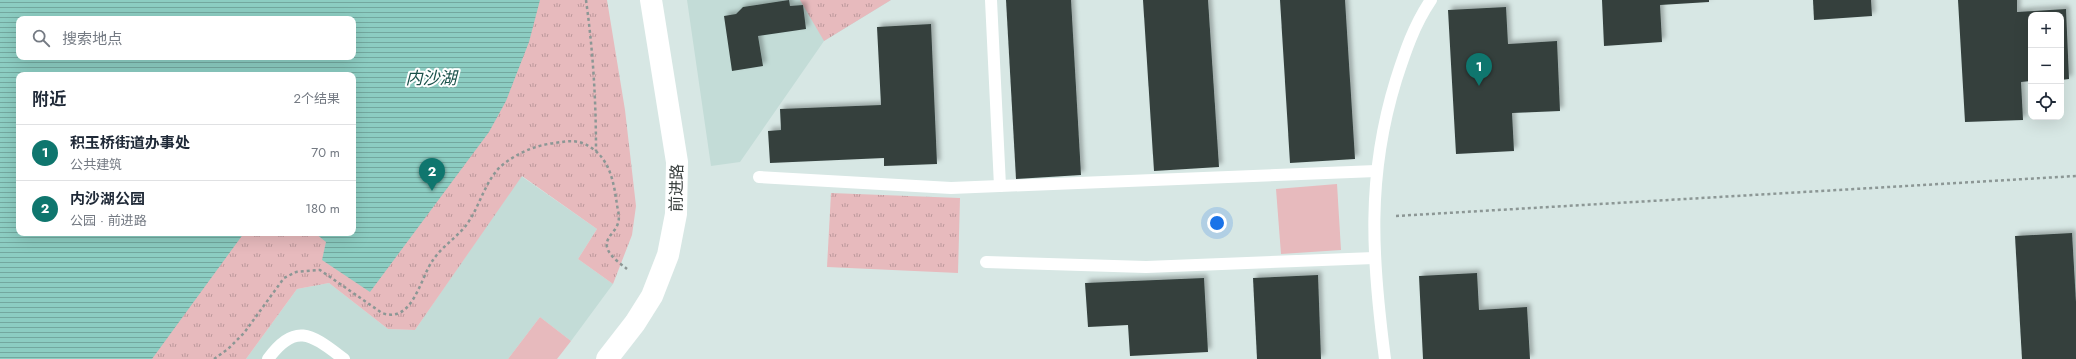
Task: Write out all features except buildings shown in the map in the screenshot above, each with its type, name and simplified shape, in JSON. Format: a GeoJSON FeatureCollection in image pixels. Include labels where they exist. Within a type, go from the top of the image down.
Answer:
{"type":"FeatureCollection","features":[{"type":"Feature","properties":{"kind":"street","name":"前进路"},"geometry":{"type":"LineString","coordinates":[[607,359],[635,323],[652,296],[668,255],[676,214],[677,162],[651,0]]}},
{"type":"Feature","properties":{"kind":"lane"},"geometry":{"type":"LineString","coordinates":[[991,0],[1000,186]]}},
{"type":"Feature","properties":{"kind":"lane"},"geometry":{"type":"LineString","coordinates":[[1385,359],[1374,258],[1376,171],[1383,127],[1402,59],[1411,36],[1431,0]]}},
{"type":"Feature","properties":{"kind":"lane"},"geometry":{"type":"LineString","coordinates":[[759,177],[951,188],[1376,171]]}},
{"type":"Feature","properties":{"kind":"lane"},"geometry":{"type":"LineString","coordinates":[[986,262],[1146,267],[1374,258]]}},
{"type":"Feature","properties":{"kind":"lane"},"geometry":{"type":"LineString","coordinates":[[268,359],[285,340],[303,335],[322,342],[344,359]]}},
{"type":"Feature","properties":{"kind":"path"},"geometry":{"type":"LineString","coordinates":[[586,0],[594,63],[596,152]]}},
{"type":"Feature","properties":{"kind":"path"},"geometry":{"type":"LineString","coordinates":[[214,359],[228,349],[244,333],[284,278],[296,272],[320,270],[382,313],[398,314],[407,308],[412,301],[433,260],[450,240],[463,229],[488,184],[499,169],[510,159],[549,144],[572,141],[581,142],[596,152],[608,167],[612,179],[619,218],[617,225],[608,238],[607,247],[612,255],[628,269]]}},
{"type":"Feature","properties":{"kind":"path"},"geometry":{"type":"LineString","coordinates":[[1374,217],[2076,176]]}},
{"type":"Feature","properties":{"kind":"shaded area"},"geometry":{"type":"Polygon","coordinates":[[[687,0],[891,0],[824,41],[740,162],[711,166],[687,0]]]}},
{"type":"Feature","properties":{"kind":"shaded area"},"geometry":{"type":"Polygon","coordinates":[[[521,176],[597,229],[578,259],[613,284],[571,341],[540,317],[508,359],[246,359],[297,289],[329,283],[388,329],[415,330],[521,176]]]}},
{"type":"Feature","properties":{"kind":"green space"},"geometry":{"type":"Polygon","coordinates":[[[0,0],[607,0],[625,110],[636,206],[632,235],[613,284],[578,259],[597,229],[522,176],[415,330],[388,329],[329,283],[297,289],[246,359],[0,359],[0,0]]]}},
{"type":"Feature","properties":{"kind":"green space"},"geometry":{"type":"Polygon","coordinates":[[[800,0],[891,0],[824,41],[800,0]]]}},
{"type":"Feature","properties":{"kind":"green space"},"geometry":{"type":"Polygon","coordinates":[[[1337,184],[1341,250],[1281,254],[1276,189],[1337,184]]]}},
{"type":"Feature","properties":{"kind":"green space"},"geometry":{"type":"Polygon","coordinates":[[[831,193],[960,198],[958,273],[827,267],[831,193]]]}},
{"type":"Feature","properties":{"kind":"green space"},"geometry":{"type":"Polygon","coordinates":[[[540,317],[571,341],[557,359],[508,359],[540,317]]]}},
{"type":"Feature","properties":{"kind":"water","name":"内沙湖"},"geometry":{"type":"Polygon","coordinates":[[[0,0],[540,0],[529,42],[506,101],[489,132],[370,292],[322,260],[326,242],[319,236],[356,236],[356,72],[16,72],[16,236],[242,236],[152,359],[0,359],[0,0]]]}},
{"type":"Feature","properties":{"kind":"place","name":"积玉桥街道办事处"},"geometry":{"type":"Point","coordinates":[1479,86]}},
{"type":"Feature","properties":{"kind":"place","name":"内沙湖公园"},"geometry":{"type":"Point","coordinates":[432,191]}}]}
